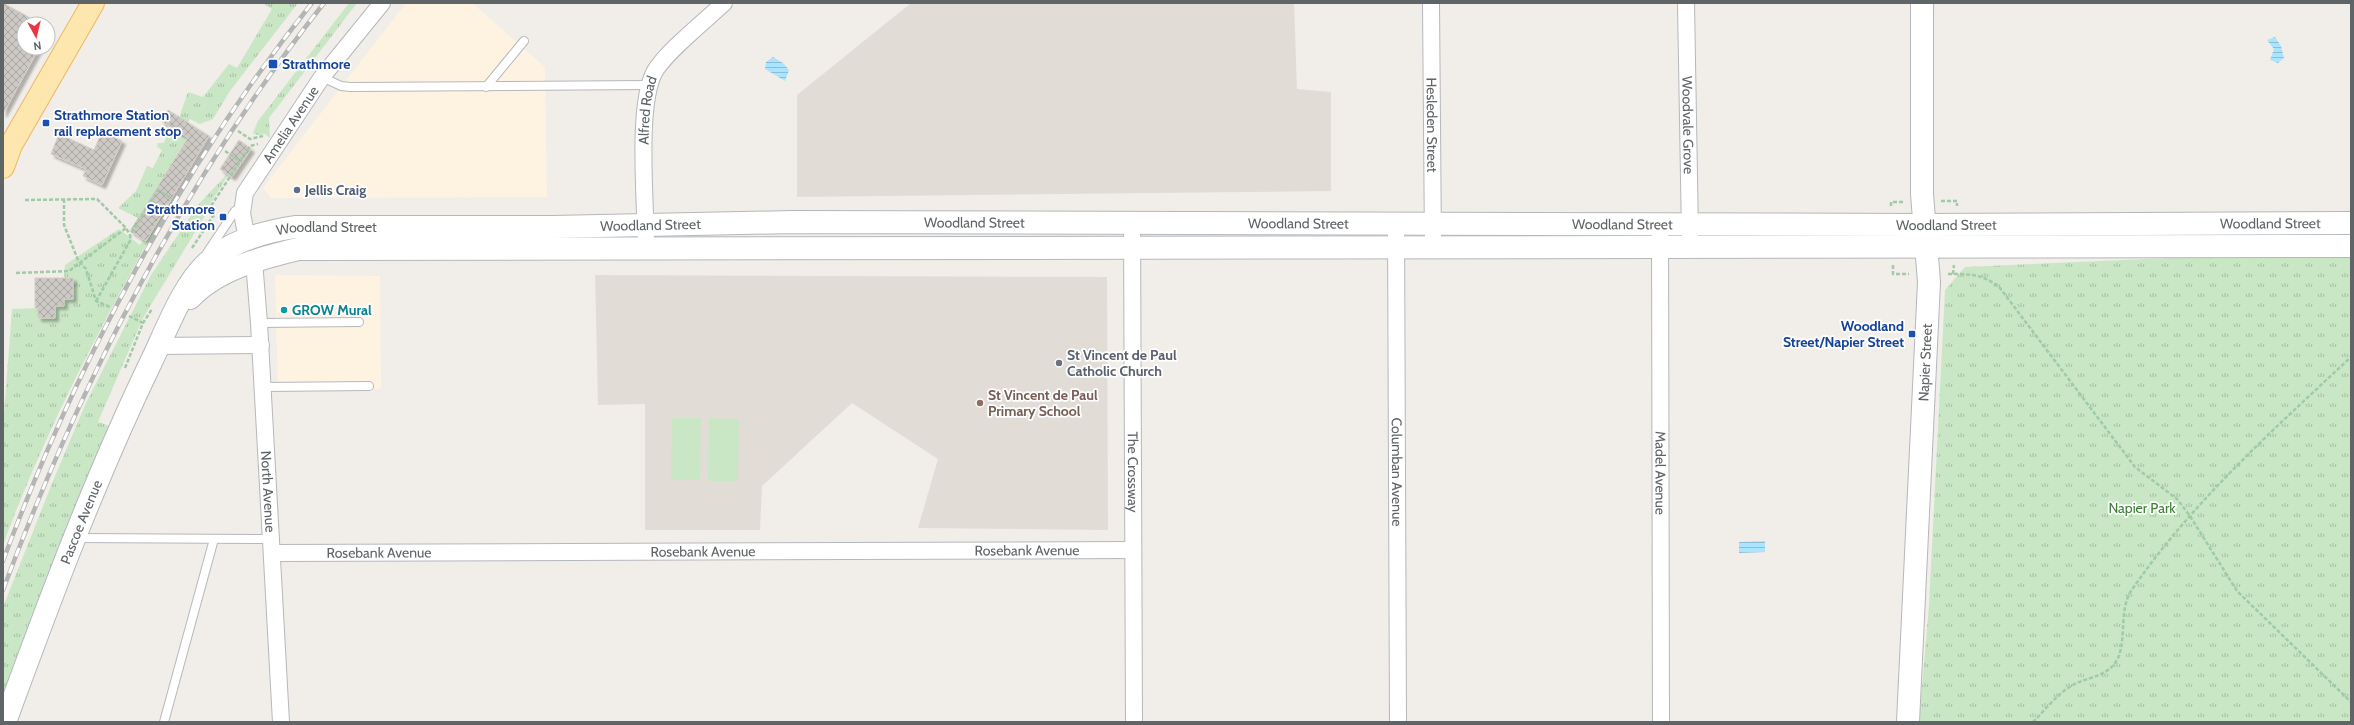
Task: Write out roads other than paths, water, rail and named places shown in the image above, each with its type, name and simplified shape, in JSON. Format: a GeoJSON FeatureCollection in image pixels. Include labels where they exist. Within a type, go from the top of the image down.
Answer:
{"type":"FeatureCollection","features":[{"type":"Feature","properties":{"kind":"main road"},"geometry":{"type":"LineString","coordinates":[[3,167],[11,145],[93,3]]}},
{"type":"Feature","properties":{"kind":"main road","name":"Napier Street"},"geometry":{"type":"LineString","coordinates":[[1908,722],[1929,282],[1922,194],[1922,3]]}},
{"type":"Feature","properties":{"kind":"main road","name":"Woodland Street"},"geometry":{"type":"LineString","coordinates":[[247,239],[266,232],[295,227],[646,226],[792,222],[1924,225],[2351,223]]}},
{"type":"Feature","properties":{"kind":"main road"},"geometry":{"type":"LineString","coordinates":[[2251,224],[2251,246]]}},
{"type":"Feature","properties":{"kind":"main road"},"geometry":{"type":"LineString","coordinates":[[247,239],[254,261]]}},
{"type":"Feature","properties":{"kind":"main road","name":"Pascoe Avenue"},"geometry":{"type":"LineString","coordinates":[[169,327],[185,290],[196,275],[220,253],[247,239]]}},
{"type":"Feature","properties":{"kind":"main road","name":"Woodland Street"},"geometry":{"type":"LineString","coordinates":[[254,261],[298,249],[947,247],[1132,249],[1396,247],[1926,248],[2351,246]]}},
{"type":"Feature","properties":{"kind":"main road","name":"Pascoe Avenue"},"geometry":{"type":"LineString","coordinates":[[5,722],[73,538],[121,423],[158,346],[188,300],[205,284],[254,261]]}},
{"type":"Feature","properties":{"kind":"street","name":"Amelia Avenue"},"geometry":{"type":"LineString","coordinates":[[247,239],[242,207],[245,193],[322,77],[382,3]]}},
{"type":"Feature","properties":{"kind":"street","name":"Alfred Road"},"geometry":{"type":"LineString","coordinates":[[646,248],[644,119],[649,85],[662,62],[724,3]]}},
{"type":"Feature","properties":{"kind":"street","name":"Hesleden Street"},"geometry":{"type":"LineString","coordinates":[[1431,3],[1433,247]]}},
{"type":"Feature","properties":{"kind":"street","name":"Woodvale Grove"},"geometry":{"type":"LineString","coordinates":[[1686,3],[1690,247]]}},
{"type":"Feature","properties":{"kind":"street","name":"The Crossway"},"geometry":{"type":"LineString","coordinates":[[1132,222],[1134,722]]}},
{"type":"Feature","properties":{"kind":"street","name":"Columban Avenue"},"geometry":{"type":"LineString","coordinates":[[1396,223],[1398,722]]}},
{"type":"Feature","properties":{"kind":"street","name":"Madel Avenue"},"geometry":{"type":"LineString","coordinates":[[1660,224],[1661,722]]}},
{"type":"Feature","properties":{"kind":"street","name":"North Avenue"},"geometry":{"type":"LineString","coordinates":[[254,261],[263,387],[281,722]]}},
{"type":"Feature","properties":{"kind":"street"},"geometry":{"type":"LineString","coordinates":[[158,346],[260,345]]}},
{"type":"Feature","properties":{"kind":"street","name":"Rosebank Avenue"},"geometry":{"type":"LineString","coordinates":[[272,546],[1133,550]]}},
{"type":"Feature","properties":{"kind":"lane"},"geometry":{"type":"LineString","coordinates":[[486,86],[524,42]]}},
{"type":"Feature","properties":{"kind":"lane"},"geometry":{"type":"LineString","coordinates":[[322,77],[340,86],[350,87],[649,85]]}},
{"type":"Feature","properties":{"kind":"lane"},"geometry":{"type":"LineString","coordinates":[[196,275],[202,261],[229,218],[235,211],[242,207]]}},
{"type":"Feature","properties":{"kind":"lane"},"geometry":{"type":"LineString","coordinates":[[259,323],[359,322]]}},
{"type":"Feature","properties":{"kind":"lane"},"geometry":{"type":"LineString","coordinates":[[263,387],[368,386]]}},
{"type":"Feature","properties":{"kind":"lane"},"geometry":{"type":"LineString","coordinates":[[73,538],[214,539],[272,546]]}},
{"type":"Feature","properties":{"kind":"lane"},"geometry":{"type":"LineString","coordinates":[[164,722],[214,539]]}},
{"type":"Feature","properties":{"kind":"water"},"geometry":{"type":"Polygon","coordinates":[[[2275,37],[2281,46],[2284,58],[2278,63],[2270,60],[2274,49],[2267,40],[2275,37]]]}},
{"type":"Feature","properties":{"kind":"water"},"geometry":{"type":"Polygon","coordinates":[[[773,57],[783,63],[789,70],[785,81],[765,69],[766,62],[773,57]]]}},
{"type":"Feature","properties":{"kind":"water"},"geometry":{"type":"Polygon","coordinates":[[[1765,541],[1765,552],[1739,553],[1739,542],[1765,541]]]}},
{"type":"Feature","properties":{"kind":"railway"},"geometry":{"type":"LineString","coordinates":[[3,561],[32,487],[64,414],[98,341],[136,270],[176,200],[219,132],[264,66],[312,3]]}},
{"type":"Feature","properties":{"kind":"railway"},"geometry":{"type":"LineString","coordinates":[[3,590],[33,512],[67,434],[102,358],[141,284],[182,211],[226,139],[273,70],[324,3]]}},
{"type":"Feature","properties":{"kind":"place","name":"Strathmore"},"geometry":{"type":"Point","coordinates":[273,64]}},
{"type":"Feature","properties":{"kind":"place","name":"Strathmore Station rail replacement stop"},"geometry":{"type":"Point","coordinates":[46,123]}},
{"type":"Feature","properties":{"kind":"place","name":"Jellis Craig"},"geometry":{"type":"Point","coordinates":[297,190]}},
{"type":"Feature","properties":{"kind":"place","name":"Strathmore Station"},"geometry":{"type":"Point","coordinates":[223,217]}},
{"type":"Feature","properties":{"kind":"place","name":"GROW Mural"},"geometry":{"type":"Point","coordinates":[284,310]}},
{"type":"Feature","properties":{"kind":"place","name":"Woodland Street/Napier Street"},"geometry":{"type":"Point","coordinates":[1912,334]}},
{"type":"Feature","properties":{"kind":"place","name":"St Vincent de Paul Catholic Church"},"geometry":{"type":"Point","coordinates":[1059,363]}},
{"type":"Feature","properties":{"kind":"place","name":"St Vincent de Paul Primary School"},"geometry":{"type":"Point","coordinates":[980,403]}},
{"type":"Feature","properties":{"kind":"park label","name":"Napier Park"},"geometry":{"type":"Point","coordinates":[2142,508]}}]}
